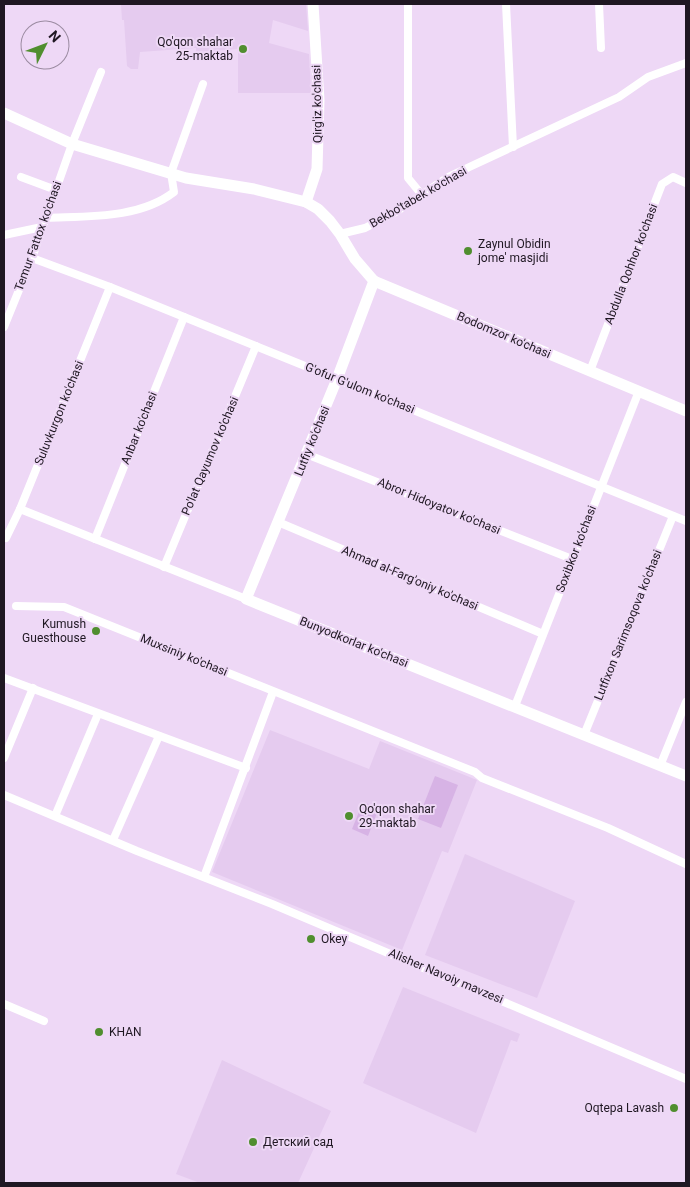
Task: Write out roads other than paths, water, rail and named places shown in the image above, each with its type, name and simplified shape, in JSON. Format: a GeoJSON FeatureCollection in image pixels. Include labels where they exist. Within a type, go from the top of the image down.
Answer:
{"type":"FeatureCollection","features":[{"type":"Feature","properties":{"kind":"main road","name":"Qirg'iz ko'chasi"},"geometry":{"type":"LineString","coordinates":[[306,202],[317,169],[319,100],[313,4]]}},
{"type":"Feature","properties":{"kind":"main road"},"geometry":{"type":"LineString","coordinates":[[4,113],[72,144],[186,178],[254,190],[306,202],[318,209],[340,234]]}},
{"type":"Feature","properties":{"kind":"main road","name":"Bodomzor ko'chasi"},"geometry":{"type":"LineString","coordinates":[[340,234],[355,259],[374,281],[686,411]]}},
{"type":"Feature","properties":{"kind":"main road","name":"Lutfiy ko'chasi"},"geometry":{"type":"LineString","coordinates":[[246,599],[337,379],[374,281]]}},
{"type":"Feature","properties":{"kind":"main road","name":"Bunyodkorlar ko'chasi"},"geometry":{"type":"LineString","coordinates":[[246,599],[686,776]]}},
{"type":"Feature","properties":{"kind":"street"},"geometry":{"type":"LineString","coordinates":[[408,4],[408,178],[422,195]]}},
{"type":"Feature","properties":{"kind":"street"},"geometry":{"type":"LineString","coordinates":[[506,4],[513,147]]}},
{"type":"Feature","properties":{"kind":"street"},"geometry":{"type":"LineString","coordinates":[[599,4],[601,48]]}},
{"type":"Feature","properties":{"kind":"street","name":"Bekbo'tabek ko'chasi"},"geometry":{"type":"LineString","coordinates":[[340,234],[365,228],[396,212],[448,177],[619,96],[648,77],[686,63]]}},
{"type":"Feature","properties":{"kind":"street","name":"Temur Fattox ko'chasi"},"geometry":{"type":"LineString","coordinates":[[4,327],[32,258],[72,144],[102,72]]}},
{"type":"Feature","properties":{"kind":"street"},"geometry":{"type":"LineString","coordinates":[[46,218],[110,214],[136,210],[166,198],[174,192],[172,173],[203,84]]}},
{"type":"Feature","properties":{"kind":"street"},"geometry":{"type":"LineString","coordinates":[[22,177],[56,190]]}},
{"type":"Feature","properties":{"kind":"street","name":"Abdulla Qohhor ko'chasi"},"geometry":{"type":"LineString","coordinates":[[590,371],[662,184],[673,177],[686,183]]}},
{"type":"Feature","properties":{"kind":"street"},"geometry":{"type":"LineString","coordinates":[[4,235],[42,227]]}},
{"type":"Feature","properties":{"kind":"street","name":"G'ofur G'ulom ko'chasi"},"geometry":{"type":"LineString","coordinates":[[32,258],[110,287],[686,521]]}},
{"type":"Feature","properties":{"kind":"street","name":"Suluvkurgon ko'chasi"},"geometry":{"type":"LineString","coordinates":[[5,538],[20,509],[110,287]]}},
{"type":"Feature","properties":{"kind":"street","name":"Anbar ko'chasi"},"geometry":{"type":"LineString","coordinates":[[95,539],[184,317]]}},
{"type":"Feature","properties":{"kind":"street","name":"Po'lat Qayumov ko'chasi"},"geometry":{"type":"LineString","coordinates":[[164,567],[256,346]]}},
{"type":"Feature","properties":{"kind":"street","name":"Soxibkor ko'chasi"},"geometry":{"type":"LineString","coordinates":[[515,706],[639,391]]}},
{"type":"Feature","properties":{"kind":"street","name":"Abror Hidoyatov ko'chasi"},"geometry":{"type":"LineString","coordinates":[[306,454],[572,559]]}},
{"type":"Feature","properties":{"kind":"street","name":"Bunyodkorlar ko'chasi"},"geometry":{"type":"LineString","coordinates":[[20,509],[246,599]]}},
{"type":"Feature","properties":{"kind":"street","name":"Lutfixon Sarimsoqova ko'chasi"},"geometry":{"type":"LineString","coordinates":[[584,734],[673,516]]}},
{"type":"Feature","properties":{"kind":"street","name":"Ahmad al-Farg'oniy ko'chasi"},"geometry":{"type":"LineString","coordinates":[[278,522],[543,634]]}},
{"type":"Feature","properties":{"kind":"street","name":"Muxsiniy ko'chasi"},"geometry":{"type":"LineString","coordinates":[[16,606],[64,607],[608,828],[686,864]]}},
{"type":"Feature","properties":{"kind":"street"},"geometry":{"type":"LineString","coordinates":[[4,678],[246,768]]}},
{"type":"Feature","properties":{"kind":"street"},"geometry":{"type":"LineString","coordinates":[[4,758],[33,688]]}},
{"type":"Feature","properties":{"kind":"street"},"geometry":{"type":"LineString","coordinates":[[4,795],[204,877],[273,692]]}},
{"type":"Feature","properties":{"kind":"street"},"geometry":{"type":"LineString","coordinates":[[660,766],[686,702]]}},
{"type":"Feature","properties":{"kind":"street"},"geometry":{"type":"LineString","coordinates":[[55,816],[98,714]]}},
{"type":"Feature","properties":{"kind":"street"},"geometry":{"type":"LineString","coordinates":[[113,840],[159,736]]}},
{"type":"Feature","properties":{"kind":"street","name":"Alisher Navoiy mavzesi"},"geometry":{"type":"LineString","coordinates":[[204,877],[281,907],[686,1079]]}},
{"type":"Feature","properties":{"kind":"street"},"geometry":{"type":"LineString","coordinates":[[4,1004],[44,1021]]}},
{"type":"Feature","properties":{"kind":"place","name":"Qo'qon shahar 25-maktab"},"geometry":{"type":"Point","coordinates":[243,49]}},
{"type":"Feature","properties":{"kind":"place","name":"Zaynul Obidin jome' masjidi"},"geometry":{"type":"Point","coordinates":[468,251]}},
{"type":"Feature","properties":{"kind":"place","name":"Kumush Guesthouse"},"geometry":{"type":"Point","coordinates":[96,631]}},
{"type":"Feature","properties":{"kind":"place","name":"Qo'qon shahar 29-maktab"},"geometry":{"type":"Point","coordinates":[349,816]}},
{"type":"Feature","properties":{"kind":"place","name":"Okey"},"geometry":{"type":"Point","coordinates":[311,939]}},
{"type":"Feature","properties":{"kind":"place","name":"KHAN"},"geometry":{"type":"Point","coordinates":[99,1032]}},
{"type":"Feature","properties":{"kind":"place","name":"Oqtepa Lavash"},"geometry":{"type":"Point","coordinates":[674,1108]}},
{"type":"Feature","properties":{"kind":"place","name":"Детский сад"},"geometry":{"type":"Point","coordinates":[253,1142]}}]}
